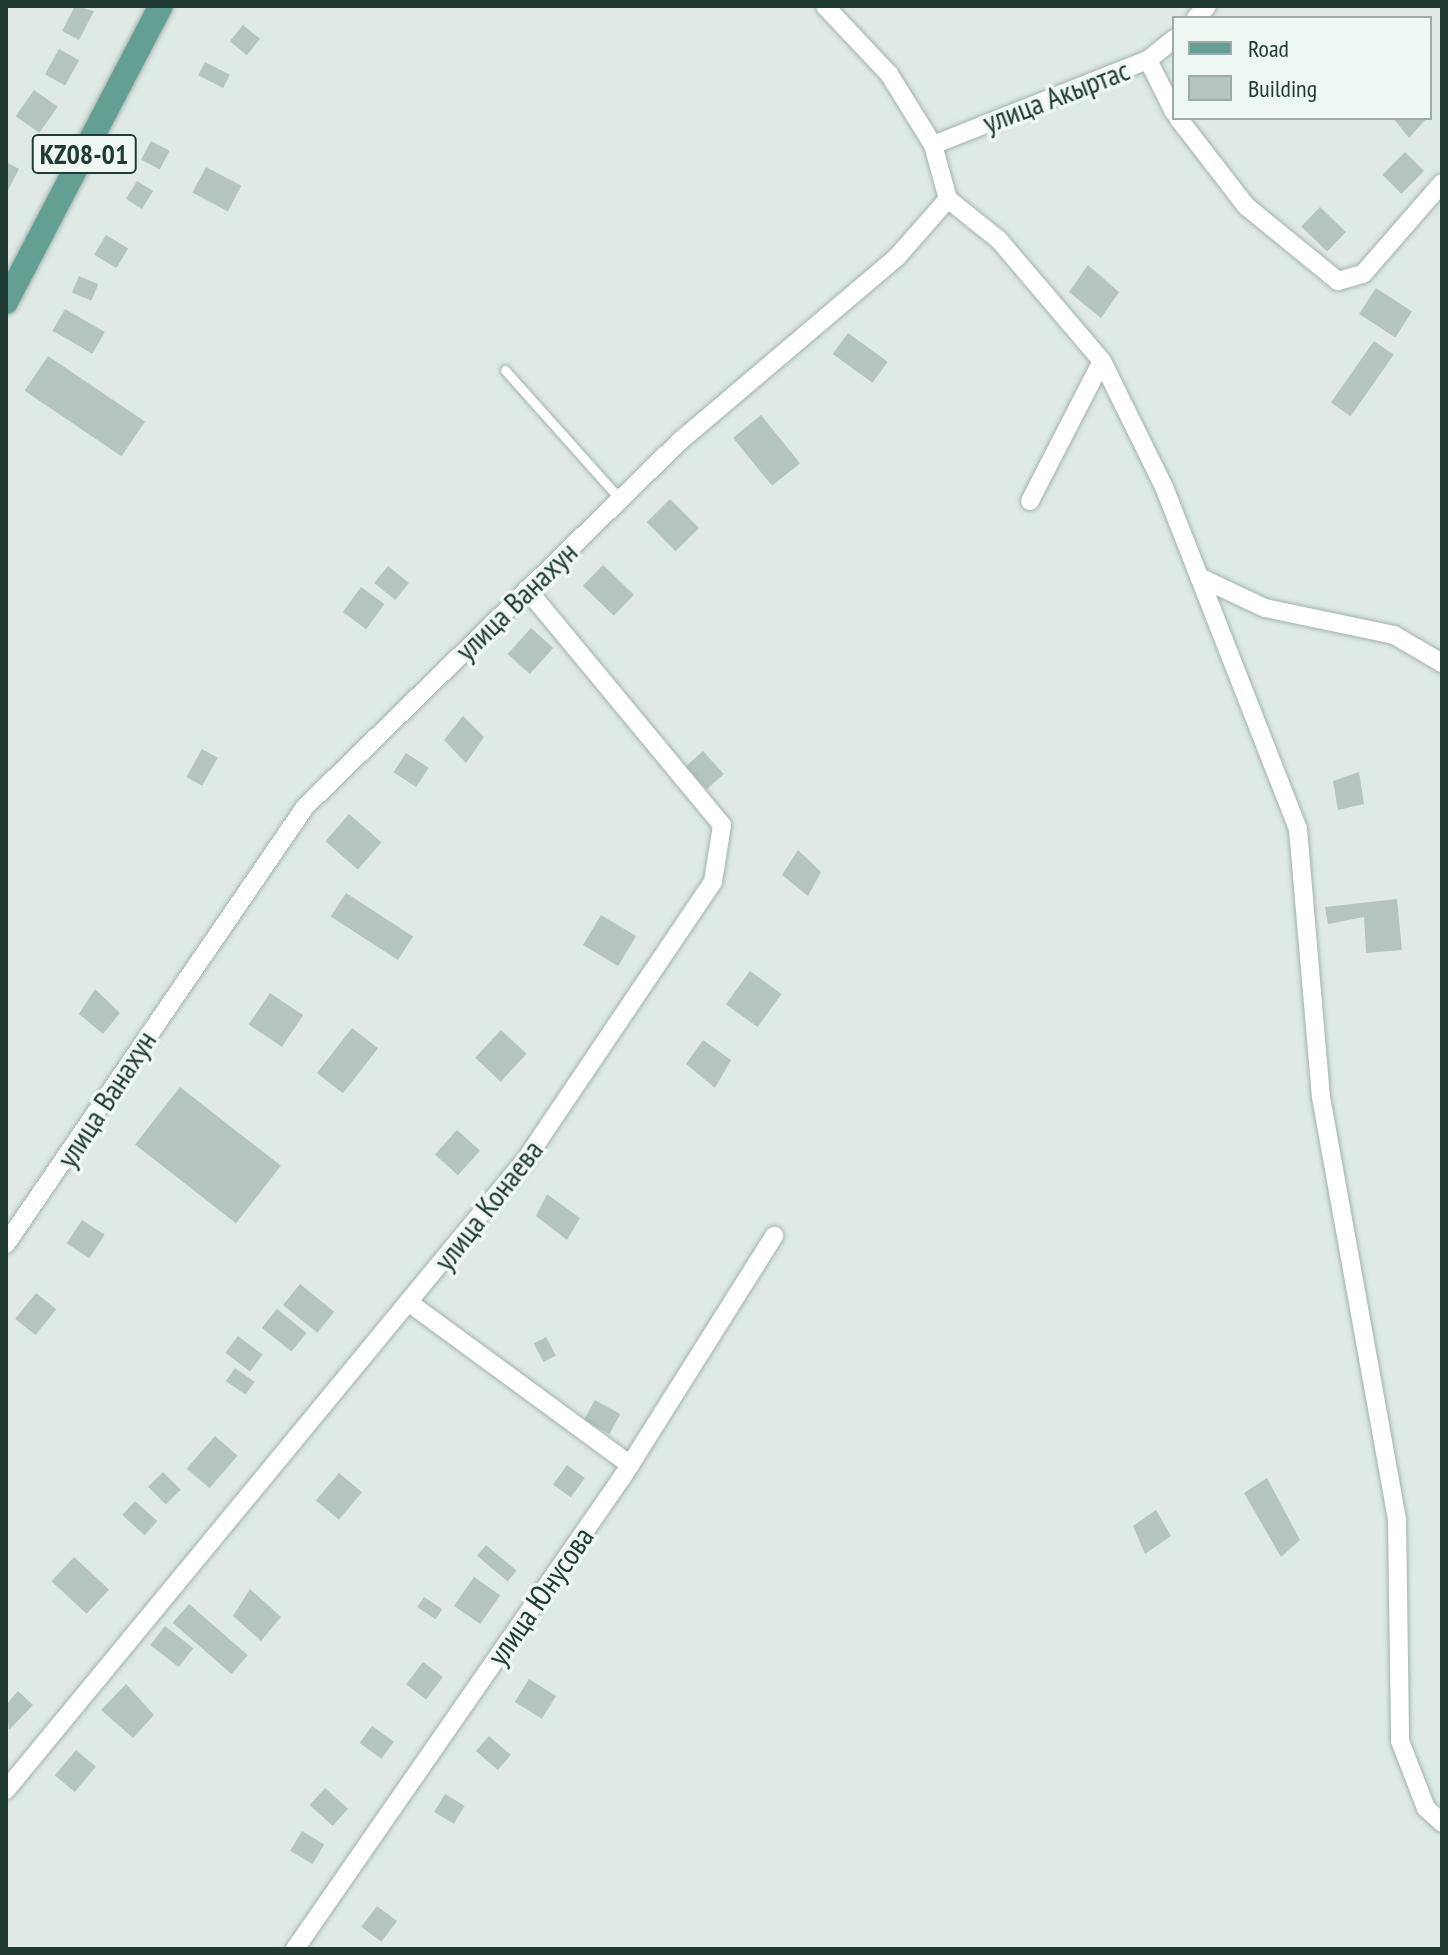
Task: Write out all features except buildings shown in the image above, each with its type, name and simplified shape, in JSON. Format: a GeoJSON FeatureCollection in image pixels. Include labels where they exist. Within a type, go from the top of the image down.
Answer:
{"type":"FeatureCollection","features":[{"type":"Feature","properties":{"kind":"main road","name":"KZ08-01"},"geometry":{"type":"LineString","coordinates":[[6,302],[161,6]]}},
{"type":"Feature","properties":{"kind":"street"},"geometry":{"type":"LineString","coordinates":[[825,6],[889,74],[933,145],[948,199],[999,240],[1102,361],[1199,577],[1298,829],[1321,1097],[1397,1519],[1400,1741],[1426,1808],[1442,1823]]}},
{"type":"Feature","properties":{"kind":"street","name":"улица Акыртас"},"geometry":{"type":"LineString","coordinates":[[933,145],[1148,60],[1172,41]]}},
{"type":"Feature","properties":{"kind":"street"},"geometry":{"type":"LineString","coordinates":[[1148,60],[1172,108]]}},
{"type":"Feature","properties":{"kind":"street"},"geometry":{"type":"LineString","coordinates":[[1180,120],[1246,206],[1338,281],[1351,283],[1363,274],[1442,183]]}},
{"type":"Feature","properties":{"kind":"street","name":"улица Ванахун"},"geometry":{"type":"LineString","coordinates":[[6,1244],[305,807],[620,499],[897,257],[948,199]]}},
{"type":"Feature","properties":{"kind":"street"},"geometry":{"type":"LineString","coordinates":[[1030,501],[1102,361]]}},
{"type":"Feature","properties":{"kind":"street"},"geometry":{"type":"LineString","coordinates":[[1199,577],[1265,608],[1394,635],[1442,663]]}},
{"type":"Feature","properties":{"kind":"street","name":"улица Конаева"},"geometry":{"type":"LineString","coordinates":[[6,1790],[411,1304],[526,1159],[713,882],[722,825],[527,589]]}},
{"type":"Feature","properties":{"kind":"street","name":"улица Юнусова"},"geometry":{"type":"LineString","coordinates":[[295,1949],[630,1465],[774,1236]]}},
{"type":"Feature","properties":{"kind":"street"},"geometry":{"type":"LineString","coordinates":[[411,1304],[630,1465]]}},
{"type":"Feature","properties":{"kind":"lane"},"geometry":{"type":"LineString","coordinates":[[505,370],[620,499]]}}]}
